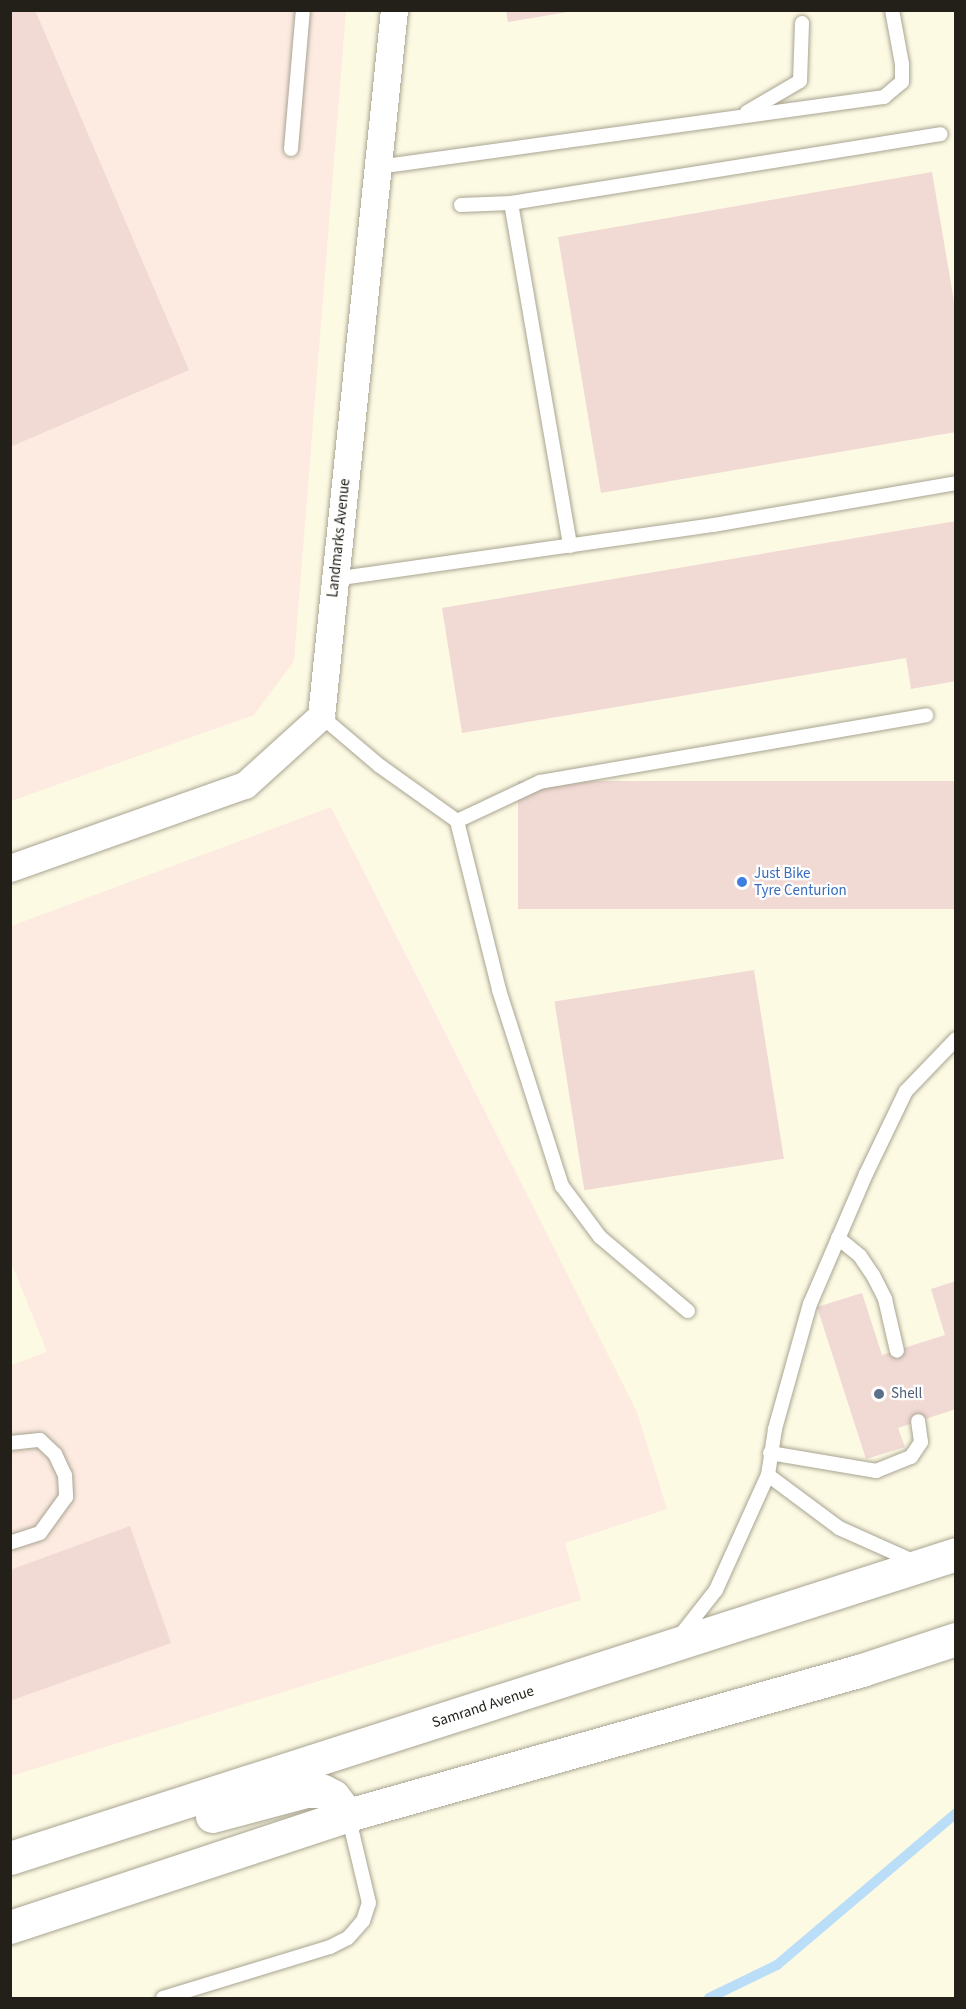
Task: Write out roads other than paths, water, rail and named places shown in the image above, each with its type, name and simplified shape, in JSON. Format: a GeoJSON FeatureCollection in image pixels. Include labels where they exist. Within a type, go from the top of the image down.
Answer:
{"type":"FeatureCollection","features":[{"type":"Feature","properties":{"kind":"main road","name":"Samrand Avenue"},"geometry":{"type":"LineString","coordinates":[[10,1858],[956,1554]]}},
{"type":"Feature","properties":{"kind":"main road"},"geometry":{"type":"LineString","coordinates":[[10,1927],[348,1815],[956,1640]]}},
{"type":"Feature","properties":{"kind":"main road"},"geometry":{"type":"LineString","coordinates":[[78,1836],[134,1836],[306,1791],[323,1791],[333,1796],[348,1815]]}},
{"type":"Feature","properties":{"kind":"street","name":"Landmarks Avenue"},"geometry":{"type":"LineString","coordinates":[[321,716],[394,10]]}},
{"type":"Feature","properties":{"kind":"street"},"geometry":{"type":"LineString","coordinates":[[10,868],[245,785],[321,716]]}},
{"type":"Feature","properties":{"kind":"lane"},"geometry":{"type":"LineString","coordinates":[[291,149],[303,10]]}},
{"type":"Feature","properties":{"kind":"lane"},"geometry":{"type":"LineString","coordinates":[[378,167],[884,97],[902,82],[902,64],[892,10]]}},
{"type":"Feature","properties":{"kind":"lane"},"geometry":{"type":"LineString","coordinates":[[740,116],[800,81],[802,23]]}},
{"type":"Feature","properties":{"kind":"lane"},"geometry":{"type":"LineString","coordinates":[[461,205],[511,203],[940,134]]}},
{"type":"Feature","properties":{"kind":"lane"},"geometry":{"type":"LineString","coordinates":[[511,203],[570,546]]}},
{"type":"Feature","properties":{"kind":"lane"},"geometry":{"type":"LineString","coordinates":[[334,579],[570,546],[956,483]]}},
{"type":"Feature","properties":{"kind":"lane"},"geometry":{"type":"LineString","coordinates":[[457,821],[540,782],[926,715]]}},
{"type":"Feature","properties":{"kind":"lane"},"geometry":{"type":"LineString","coordinates":[[321,716],[380,766],[457,821],[499,990],[562,1186],[600,1237],[688,1311]]}},
{"type":"Feature","properties":{"kind":"lane"},"geometry":{"type":"LineString","coordinates":[[672,1645],[716,1590],[768,1475],[770,1453],[810,1304],[906,1091],[956,1039]]}},
{"type":"Feature","properties":{"kind":"lane"},"geometry":{"type":"LineString","coordinates":[[838,1238],[860,1256],[873,1275],[885,1299],[897,1351]]}},
{"type":"Feature","properties":{"kind":"lane"},"geometry":{"type":"LineString","coordinates":[[770,1453],[876,1471],[911,1457],[921,1442],[918,1421]]}},
{"type":"Feature","properties":{"kind":"lane"},"geometry":{"type":"LineString","coordinates":[[10,1443],[40,1440],[56,1454],[65,1475],[66,1497],[40,1533],[10,1543]]}},
{"type":"Feature","properties":{"kind":"lane"},"geometry":{"type":"LineString","coordinates":[[768,1475],[839,1528],[922,1564]]}},
{"type":"Feature","properties":{"kind":"lane"},"geometry":{"type":"LineString","coordinates":[[164,1998],[348,1938],[363,1921],[369,1903],[348,1815]]}},
{"type":"Feature","properties":{"kind":"waterway"},"geometry":{"type":"LineString","coordinates":[[709,1998],[777,1965],[956,1813]]}},
{"type":"Feature","properties":{"kind":"place","name":"Just Bike Tyre Centurion"},"geometry":{"type":"Point","coordinates":[742,882]}},
{"type":"Feature","properties":{"kind":"place","name":"Shell"},"geometry":{"type":"Point","coordinates":[879,1394]}}]}
